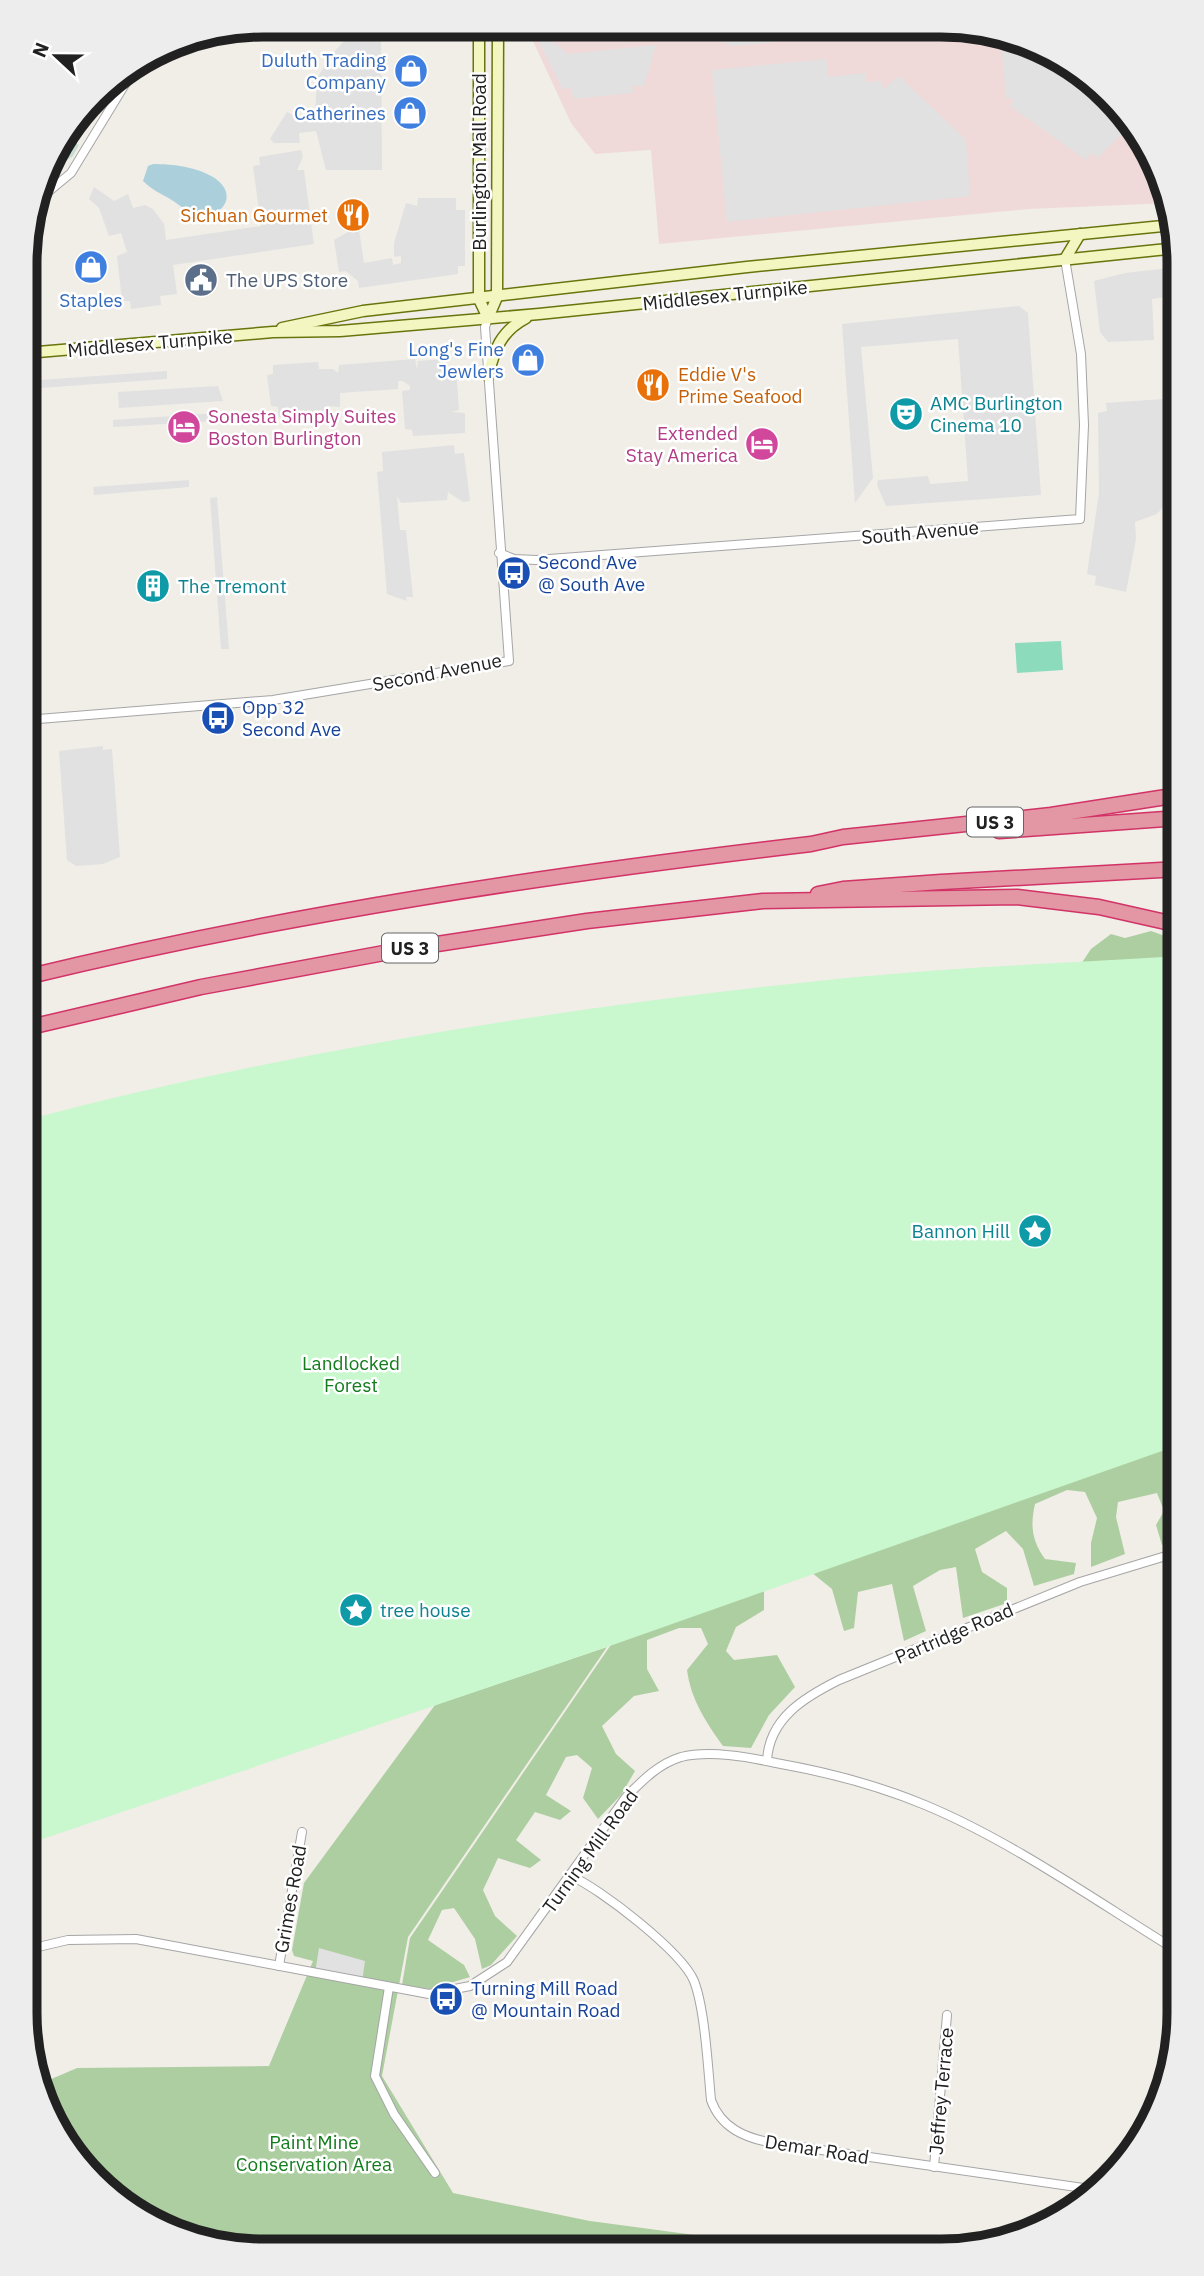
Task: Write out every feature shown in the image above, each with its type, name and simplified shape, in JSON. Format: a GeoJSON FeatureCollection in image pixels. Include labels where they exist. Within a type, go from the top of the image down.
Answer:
{"type":"FeatureCollection","features":[{"type":"Feature","properties":{"kind":"highway","name":"US 3"},"geometry":{"type":"LineString","coordinates":[[37,975],[211,935],[422,895],[611,868],[811,844],[843,837],[1087,810],[1167,797]]}},
{"type":"Feature","properties":{"kind":"highway"},"geometry":{"type":"LineString","coordinates":[[811,844],[844,845],[1167,819]]}},
{"type":"Feature","properties":{"kind":"highway","name":"US 3"},"geometry":{"type":"LineString","coordinates":[[37,1025],[212,985],[399,950],[587,921],[799,898],[843,889],[1167,870]]}},
{"type":"Feature","properties":{"kind":"highway"},"geometry":{"type":"LineString","coordinates":[[799,898],[844,901],[1017,897],[1098,907],[1167,922]]}},
{"type":"Feature","properties":{"kind":"main road","name":"Burlington Mall Road"},"geometry":{"type":"LineString","coordinates":[[479,37],[480,299]]}},
{"type":"Feature","properties":{"kind":"main road","name":"Burlington Mall Road"},"geometry":{"type":"LineString","coordinates":[[497,297],[498,37]]}},
{"type":"Feature","properties":{"kind":"main road","name":"Middlesex Turnpike"},"geometry":{"type":"LineString","coordinates":[[273,332],[334,315],[747,267],[1164,226]]}},
{"type":"Feature","properties":{"kind":"main road"},"geometry":{"type":"LineString","coordinates":[[1065,259],[1080,234]]}},
{"type":"Feature","properties":{"kind":"main road","name":"Middlesex Turnpike"},"geometry":{"type":"LineString","coordinates":[[37,352],[273,332],[340,331],[539,314],[1167,249]]}},
{"type":"Feature","properties":{"kind":"main road"},"geometry":{"type":"LineString","coordinates":[[488,318],[497,297]]}},
{"type":"Feature","properties":{"kind":"main road"},"geometry":{"type":"LineString","coordinates":[[480,299],[488,318]]}},
{"type":"Feature","properties":{"kind":"main road"},"geometry":{"type":"LineString","coordinates":[[488,376],[498,342],[505,333],[524,319],[539,314]]}},
{"type":"Feature","properties":{"kind":"street"},"geometry":{"type":"LineString","coordinates":[[47,194],[71,173],[126,84]]}},
{"type":"Feature","properties":{"kind":"street","name":"South Avenue"},"geometry":{"type":"LineString","coordinates":[[499,553],[514,559],[536,560],[1080,519],[1083,501],[1084,425],[1080,354],[1065,259]]}},
{"type":"Feature","properties":{"kind":"street","name":"Second Avenue"},"geometry":{"type":"LineString","coordinates":[[37,719],[262,702],[509,661],[488,376],[485,327],[488,318]]}},
{"type":"Feature","properties":{"kind":"street","name":"Partridge Road"},"geometry":{"type":"LineString","coordinates":[[766,1761],[770,1741],[783,1717],[812,1694],[839,1680],[1080,1582],[1167,1556]]}},
{"type":"Feature","properties":{"kind":"street","name":"Turning Mill Road"},"geometry":{"type":"LineString","coordinates":[[37,1947],[68,1940],[136,1939],[429,1994],[446,1993],[486,1978],[507,1962],[626,1797],[663,1764],[682,1757],[699,1755],[766,1761],[843,1776],[956,1819],[1167,1945]]}},
{"type":"Feature","properties":{"kind":"street","name":"Grimes Road"},"geometry":{"type":"LineString","coordinates":[[279,1966],[302,1832]]}},
{"type":"Feature","properties":{"kind":"street","name":"Demar Road"},"geometry":{"type":"LineString","coordinates":[[571,1876],[609,1898],[690,1972],[697,1991],[711,2100],[717,2114],[730,2128],[773,2143],[1083,2188]]}},
{"type":"Feature","properties":{"kind":"street"},"geometry":{"type":"LineString","coordinates":[[389,1987],[375,2076],[394,2114],[435,2173]]}},
{"type":"Feature","properties":{"kind":"street","name":"Jeffrey Terrace"},"geometry":{"type":"LineString","coordinates":[[934,2167],[947,2015]]}},
{"type":"Feature","properties":{"kind":"shaded area"},"geometry":{"type":"Polygon","coordinates":[[[345,37],[381,37],[382,170],[326,170],[316,131],[299,133],[300,143],[274,143],[270,139],[287,112],[297,117],[315,118],[317,78],[345,37]]]}},
{"type":"Feature","properties":{"kind":"shaded area"},"geometry":{"type":"Polygon","coordinates":[[[531,37],[956,37],[985,41],[1041,60],[1090,93],[1129,137],[1144,163],[1159,203],[1029,209],[659,244],[651,150],[595,154],[571,123],[531,37]]]}},
{"type":"Feature","properties":{"kind":"shaded area"},"geometry":{"type":"Polygon","coordinates":[[[536,37],[550,37],[568,54],[656,45],[644,86],[632,86],[633,93],[573,99],[571,87],[563,90],[536,37]]]}},
{"type":"Feature","properties":{"kind":"shaded area"},"geometry":{"type":"Polygon","coordinates":[[[722,37],[818,37],[730,46],[729,43],[722,43],[722,37]]]}},
{"type":"Feature","properties":{"kind":"shaded area"},"geometry":{"type":"Polygon","coordinates":[[[1001,45],[1041,60],[1067,75],[1090,93],[1125,131],[1098,158],[1091,153],[1086,160],[1010,106],[1014,99],[1006,98],[1001,45]]]}},
{"type":"Feature","properties":{"kind":"shaded area"},"geometry":{"type":"Polygon","coordinates":[[[826,59],[828,77],[865,73],[866,82],[882,81],[883,90],[899,76],[966,140],[970,196],[727,222],[712,70],[826,59]]]}},
{"type":"Feature","properties":{"kind":"shaded area"},"geometry":{"type":"Polygon","coordinates":[[[301,150],[303,157],[297,170],[304,170],[314,244],[173,265],[177,294],[160,296],[161,305],[131,309],[130,301],[122,301],[117,256],[127,252],[121,233],[109,236],[99,208],[89,199],[94,187],[114,201],[128,194],[133,208],[145,205],[153,209],[164,224],[166,240],[261,226],[253,166],[260,165],[259,157],[301,150]]]}},
{"type":"Feature","properties":{"kind":"shaded area"},"geometry":{"type":"Polygon","coordinates":[[[418,198],[456,198],[456,210],[465,210],[465,266],[458,266],[458,274],[359,288],[358,281],[346,271],[339,272],[334,240],[350,231],[359,230],[364,263],[392,258],[393,265],[401,263],[401,256],[394,257],[394,243],[406,203],[417,206],[418,198]]]}},
{"type":"Feature","properties":{"kind":"shaded area"},"geometry":{"type":"Polygon","coordinates":[[[1167,268],[1167,297],[1152,299],[1154,340],[1108,342],[1100,332],[1094,281],[1125,273],[1167,268]]]}},
{"type":"Feature","properties":{"kind":"shaded area"},"geometry":{"type":"Polygon","coordinates":[[[1019,306],[1028,313],[1041,495],[886,506],[877,485],[878,480],[928,476],[930,484],[968,481],[958,339],[861,347],[873,478],[855,503],[842,324],[1019,306]]]}},
{"type":"Feature","properties":{"kind":"shaded area"},"geometry":{"type":"Polygon","coordinates":[[[415,359],[417,370],[418,361],[447,359],[448,368],[456,367],[459,410],[451,412],[465,413],[465,433],[413,436],[412,430],[405,429],[402,391],[410,390],[410,386],[403,381],[398,381],[398,389],[340,393],[340,407],[327,406],[326,414],[279,417],[278,407],[271,406],[267,375],[273,374],[273,365],[318,362],[319,369],[333,369],[338,373],[339,365],[415,359]]]}},
{"type":"Feature","properties":{"kind":"shaded area"},"geometry":{"type":"Polygon","coordinates":[[[167,371],[167,379],[40,388],[40,380],[167,371]]]}},
{"type":"Feature","properties":{"kind":"shaded area"},"geometry":{"type":"Polygon","coordinates":[[[1163,375],[1167,375],[1167,502],[1157,514],[1135,522],[1136,539],[1126,592],[1095,585],[1096,576],[1087,574],[1099,493],[1098,413],[1107,411],[1106,403],[1163,399],[1163,375]]]}},
{"type":"Feature","properties":{"kind":"shaded area"},"geometry":{"type":"Polygon","coordinates":[[[218,386],[223,401],[119,408],[118,392],[218,386]]]}},
{"type":"Feature","properties":{"kind":"shaded area"},"geometry":{"type":"Polygon","coordinates":[[[217,413],[217,421],[113,427],[113,420],[217,413]]]}},
{"type":"Feature","properties":{"kind":"shaded area"},"geometry":{"type":"Polygon","coordinates":[[[454,445],[455,454],[464,453],[470,501],[463,502],[448,492],[447,500],[401,503],[397,496],[400,530],[406,530],[413,597],[406,597],[407,601],[387,594],[377,472],[383,471],[382,452],[454,445]]]}},
{"type":"Feature","properties":{"kind":"shaded area"},"geometry":{"type":"Polygon","coordinates":[[[189,480],[189,487],[94,495],[93,487],[189,480]]]}},
{"type":"Feature","properties":{"kind":"shaded area"},"geometry":{"type":"Polygon","coordinates":[[[217,497],[229,649],[221,649],[210,498],[217,497]]]}},
{"type":"Feature","properties":{"kind":"shaded area"},"geometry":{"type":"Polygon","coordinates":[[[103,746],[103,750],[112,749],[120,857],[103,864],[76,866],[67,860],[59,751],[103,746]]]}},
{"type":"Feature","properties":{"kind":"shaded area"},"geometry":{"type":"Polygon","coordinates":[[[319,1948],[365,1961],[362,1982],[315,1973],[319,1948]]]}},
{"type":"Feature","properties":{"kind":"green space"},"geometry":{"type":"Polygon","coordinates":[[[73,141],[79,145],[73,156],[59,166],[73,141]]]}},
{"type":"Feature","properties":{"kind":"green space"},"geometry":{"type":"Polygon","coordinates":[[[1061,641],[1063,670],[1017,673],[1015,643],[1061,641]]]}},
{"type":"Feature","properties":{"kind":"green space"},"geometry":{"type":"Polygon","coordinates":[[[1151,931],[1167,937],[1167,1544],[1162,1545],[1156,1525],[1164,1511],[1157,1493],[1118,1502],[1116,1517],[1125,1554],[1091,1567],[1091,1543],[1097,1518],[1085,1492],[1067,1490],[1035,1504],[1033,1526],[1037,1546],[1045,1559],[1076,1563],[1074,1574],[1034,1586],[1023,1549],[1006,1531],[975,1549],[982,1572],[1007,1588],[1007,1603],[963,1618],[956,1567],[940,1570],[913,1586],[926,1631],[904,1641],[892,1584],[858,1592],[854,1628],[844,1631],[832,1589],[811,1572],[764,1586],[764,1610],[736,1627],[726,1651],[734,1660],[777,1655],[795,1687],[769,1715],[751,1748],[723,1746],[696,1701],[687,1670],[708,1644],[701,1628],[679,1628],[647,1640],[647,1669],[659,1691],[634,1696],[602,1726],[616,1754],[635,1771],[621,1795],[598,1819],[583,1798],[592,1768],[577,1755],[566,1757],[546,1795],[571,1811],[560,1820],[535,1812],[516,1840],[541,1860],[530,1868],[498,1858],[483,1890],[495,1916],[517,1936],[491,1965],[482,1969],[475,1939],[454,1908],[442,1910],[428,1940],[464,1965],[470,1977],[430,1989],[402,1985],[410,1938],[608,1649],[878,1270],[1091,949],[1111,934],[1125,938],[1151,931]]]}},
{"type":"Feature","properties":{"kind":"green space","name":"Landlocked Forest"},"geometry":{"type":"Polygon","coordinates":[[[1167,957],[1167,1449],[607,1647],[37,1841],[37,1117],[228,1072],[433,1033],[742,989],[970,968],[1167,957]]]}},
{"type":"Feature","properties":{"kind":"green space","name":"Paint Mine Conservation Area"},"geometry":{"type":"Polygon","coordinates":[[[607,1647],[408,1937],[382,2076],[453,2193],[590,2221],[724,2239],[263,2239],[204,2232],[176,2222],[125,2193],[83,2151],[60,2113],[46,2076],[49,2080],[77,2068],[269,2066],[313,1961],[294,1956],[292,1950],[304,1883],[435,1705],[607,1647]]]}},
{"type":"Feature","properties":{"kind":"water"},"geometry":{"type":"Polygon","coordinates":[[[153,164],[186,167],[209,175],[223,185],[227,198],[225,204],[215,213],[208,215],[188,211],[143,181],[148,166],[153,164]]]}},
{"type":"Feature","properties":{"kind":"place","name":"Duluth Trading Company"},"geometry":{"type":"Point","coordinates":[411,71]}},
{"type":"Feature","properties":{"kind":"place","name":"Catherines"},"geometry":{"type":"Point","coordinates":[410,113]}},
{"type":"Feature","properties":{"kind":"place","name":"Sichuan Gourmet"},"geometry":{"type":"Point","coordinates":[353,215]}},
{"type":"Feature","properties":{"kind":"place","name":"Staples"},"geometry":{"type":"Point","coordinates":[91,267]}},
{"type":"Feature","properties":{"kind":"place","name":"The UPS Store"},"geometry":{"type":"Point","coordinates":[201,280]}},
{"type":"Feature","properties":{"kind":"place","name":"Long's Fine Jewlers"},"geometry":{"type":"Point","coordinates":[528,360]}},
{"type":"Feature","properties":{"kind":"place","name":"Eddie V's Prime Seafood"},"geometry":{"type":"Point","coordinates":[653,385]}},
{"type":"Feature","properties":{"kind":"place","name":"AMC Burlington Cinema 10"},"geometry":{"type":"Point","coordinates":[906,414]}},
{"type":"Feature","properties":{"kind":"place","name":"Sonesta Simply Suites Boston Burlington"},"geometry":{"type":"Point","coordinates":[184,427]}},
{"type":"Feature","properties":{"kind":"place","name":"Extended Stay America"},"geometry":{"type":"Point","coordinates":[762,444]}},
{"type":"Feature","properties":{"kind":"place","name":"Second Ave @ South Ave"},"geometry":{"type":"Point","coordinates":[514,573]}},
{"type":"Feature","properties":{"kind":"place","name":"The Tremont"},"geometry":{"type":"Point","coordinates":[153,586]}},
{"type":"Feature","properties":{"kind":"place","name":"Opp 32 Second Ave"},"geometry":{"type":"Point","coordinates":[218,718]}},
{"type":"Feature","properties":{"kind":"place","name":"Bannon Hill"},"geometry":{"type":"Point","coordinates":[1035,1231]}},
{"type":"Feature","properties":{"kind":"place","name":"tree house"},"geometry":{"type":"Point","coordinates":[356,1610]}},
{"type":"Feature","properties":{"kind":"place","name":"Turning Mill Road @ Mountain Road"},"geometry":{"type":"Point","coordinates":[446,1999]}}]}
